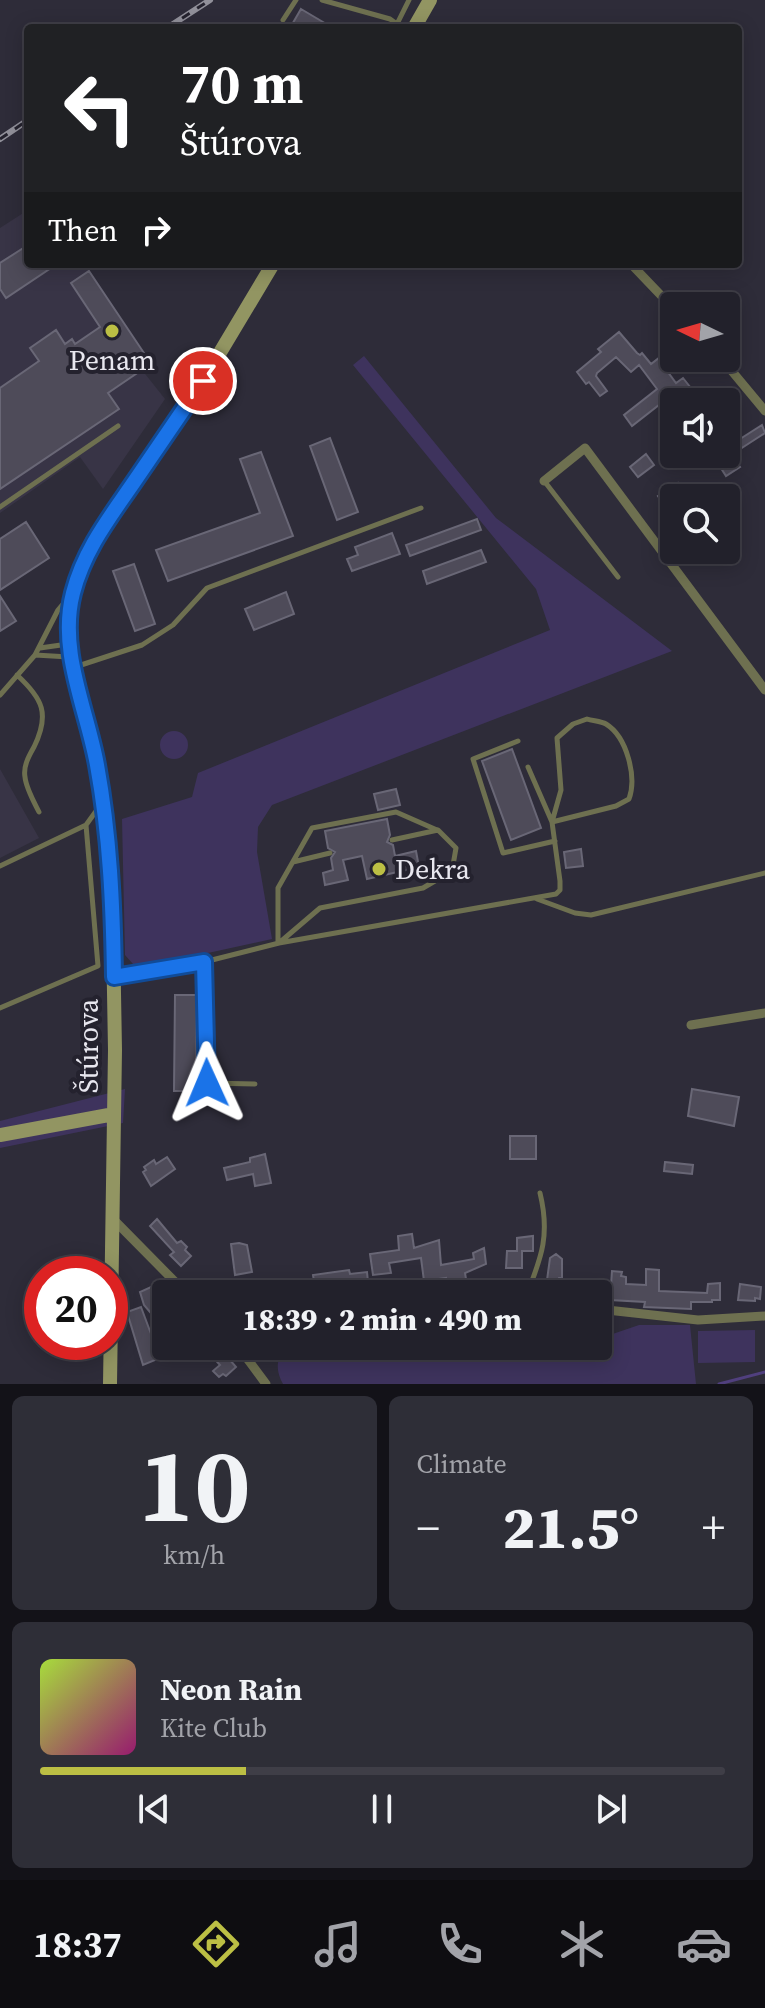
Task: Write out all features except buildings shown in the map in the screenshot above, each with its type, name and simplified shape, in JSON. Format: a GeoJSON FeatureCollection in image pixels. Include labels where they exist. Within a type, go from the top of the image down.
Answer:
{"type":"FeatureCollection","features":[{"type":"Feature","properties":{"kind":"street"},"geometry":{"type":"LineString","coordinates":[[416,24],[430,0]]}},
{"type":"Feature","properties":{"kind":"street","name":"Štúrova"},"geometry":{"type":"LineString","coordinates":[[110,1384],[114,1114],[112,878],[91,735],[71,656],[69,616],[73,592],[93,543],[203,381],[271,268]]}},
{"type":"Feature","properties":{"kind":"street"},"geometry":{"type":"LineString","coordinates":[[635,268],[660,294]]}},
{"type":"Feature","properties":{"kind":"street"},"geometry":{"type":"LineString","coordinates":[[733,372],[765,411]]}},
{"type":"Feature","properties":{"kind":"street"},"geometry":{"type":"LineString","coordinates":[[544,481],[585,448],[765,690]]}},
{"type":"Feature","properties":{"kind":"street"},"geometry":{"type":"LineString","coordinates":[[691,1025],[765,1013]]}},
{"type":"Feature","properties":{"kind":"street"},"geometry":{"type":"LineString","coordinates":[[0,1135],[114,1114]]}},
{"type":"Feature","properties":{"kind":"street"},"geometry":{"type":"LineString","coordinates":[[112,1218],[173,1280]]}},
{"type":"Feature","properties":{"kind":"street"},"geometry":{"type":"LineString","coordinates":[[612,1311],[698,1320],[765,1316]]}},
{"type":"Feature","properties":{"kind":"street"},"geometry":{"type":"LineString","coordinates":[[250,1360],[261,1382]]}},
{"type":"Feature","properties":{"kind":"lane"},"geometry":{"type":"LineString","coordinates":[[283,20],[296,0]]}},
{"type":"Feature","properties":{"kind":"lane"},"geometry":{"type":"LineString","coordinates":[[322,0],[390,19],[394,24]]}},
{"type":"Feature","properties":{"kind":"lane"},"geometry":{"type":"LineString","coordinates":[[398,24],[409,0]]}},
{"type":"Feature","properties":{"kind":"lane"},"geometry":{"type":"LineString","coordinates":[[0,507],[118,426]]}},
{"type":"Feature","properties":{"kind":"lane"},"geometry":{"type":"LineString","coordinates":[[544,481],[618,577]]}},
{"type":"Feature","properties":{"kind":"lane"},"geometry":{"type":"LineString","coordinates":[[35,655],[71,656],[142,645],[173,625],[207,588],[421,508]]}},
{"type":"Feature","properties":{"kind":"lane"},"geometry":{"type":"LineString","coordinates":[[0,695],[40,648],[58,610],[73,592]]}},
{"type":"Feature","properties":{"kind":"lane"},"geometry":{"type":"LineString","coordinates":[[40,648],[71,656]]}},
{"type":"Feature","properties":{"kind":"lane"},"geometry":{"type":"LineString","coordinates":[[17,675],[35,692],[42,709],[42,728],[27,758],[25,778],[39,812]]}},
{"type":"Feature","properties":{"kind":"lane"},"geometry":{"type":"LineString","coordinates":[[587,719],[605,724],[619,739],[631,765],[634,786],[629,799],[616,806],[552,822],[561,790],[557,738],[573,724],[587,719]]}},
{"type":"Feature","properties":{"kind":"lane"},"geometry":{"type":"LineString","coordinates":[[518,741],[473,759],[503,853],[555,841]]}},
{"type":"Feature","properties":{"kind":"lane"},"geometry":{"type":"LineString","coordinates":[[528,767],[552,822],[560,890],[556,894],[536,898]]}},
{"type":"Feature","properties":{"kind":"lane"},"geometry":{"type":"LineString","coordinates":[[0,866],[86,825],[103,802]]}},
{"type":"Feature","properties":{"kind":"lane"},"geometry":{"type":"LineString","coordinates":[[279,943],[278,888],[312,828],[396,812],[438,830]]}},
{"type":"Feature","properties":{"kind":"lane"},"geometry":{"type":"LineString","coordinates":[[0,1008],[98,966],[86,825]]}},
{"type":"Feature","properties":{"kind":"lane"},"geometry":{"type":"LineString","coordinates":[[392,840],[438,830]]}},
{"type":"Feature","properties":{"kind":"lane","name":"Štúrova"},"geometry":{"type":"LineString","coordinates":[[279,943],[320,908],[423,888],[452,871],[456,848],[438,830]]}},
{"type":"Feature","properties":{"kind":"lane"},"geometry":{"type":"LineString","coordinates":[[293,862],[330,853]]}},
{"type":"Feature","properties":{"kind":"lane"},"geometry":{"type":"LineString","coordinates":[[536,898],[575,913],[591,915],[765,873]]}},
{"type":"Feature","properties":{"kind":"lane","name":"Štúrova"},"geometry":{"type":"LineString","coordinates":[[114,977],[204,962],[279,943],[536,898]]}},
{"type":"Feature","properties":{"kind":"lane"},"geometry":{"type":"LineString","coordinates":[[204,962],[207,1083],[255,1084]]}},
{"type":"Feature","properties":{"kind":"lane"},"geometry":{"type":"LineString","coordinates":[[532,1280],[546,1242],[546,1218],[540,1193]]}},
{"type":"Feature","properties":{"kind":"shaded area","name":"Penam"},"geometry":{"type":"Polygon","coordinates":[[[24,213],[24,268],[88,268],[148,359],[149,365],[142,370],[165,399],[103,489],[80,457],[0,513],[0,228],[24,213]]]}},
{"type":"Feature","properties":{"kind":"shaded area"},"geometry":{"type":"Polygon","coordinates":[[[364,356],[496,518],[672,651],[272,805],[258,827],[257,852],[272,939],[153,965],[133,964],[125,955],[122,819],[192,797],[198,773],[550,630],[536,589],[353,365],[364,356]]]}},
{"type":"Feature","properties":{"kind":"shaded area"},"geometry":{"type":"Polygon","coordinates":[[[174,731],[184,735],[188,745],[184,755],[174,759],[164,755],[160,745],[164,735],[174,731]]]}},
{"type":"Feature","properties":{"kind":"shaded area"},"geometry":{"type":"Polygon","coordinates":[[[0,769],[39,838],[0,858],[0,769]]]}},
{"type":"Feature","properties":{"kind":"shaded area"},"geometry":{"type":"Polygon","coordinates":[[[125,1089],[123,1123],[0,1148],[0,1121],[125,1089]]]}},
{"type":"Feature","properties":{"kind":"shaded area"},"geometry":{"type":"Polygon","coordinates":[[[639,1325],[690,1325],[696,1384],[283,1384],[278,1369],[279,1360],[612,1360],[612,1334],[639,1325]]]}},
{"type":"Feature","properties":{"kind":"shaded area"},"geometry":{"type":"Polygon","coordinates":[[[755,1330],[755,1362],[698,1363],[698,1331],[755,1330]]]}},
{"type":"Feature","properties":{"kind":"waterway"},"geometry":{"type":"LineString","coordinates":[[719,1384],[765,1372]]}},
{"type":"Feature","properties":{"kind":"railway"},"geometry":{"type":"LineString","coordinates":[[173,24],[210,0]]}},
{"type":"Feature","properties":{"kind":"railway"},"geometry":{"type":"LineString","coordinates":[[0,139],[24,123]]}},
{"type":"Feature","properties":{"kind":"place","name":"Penam"},"geometry":{"type":"Point","coordinates":[112,331]}},
{"type":"Feature","properties":{"kind":"place","name":"Dekra"},"geometry":{"type":"Point","coordinates":[379,869]}},
{"type":"Feature","properties":{"kind":"route"},"geometry":{"type":"LineString","coordinates":[[203,381],[93,543],[73,592],[68,630],[71,657],[97,765],[109,847],[114,977],[204,962],[207,1083]]}}]}
